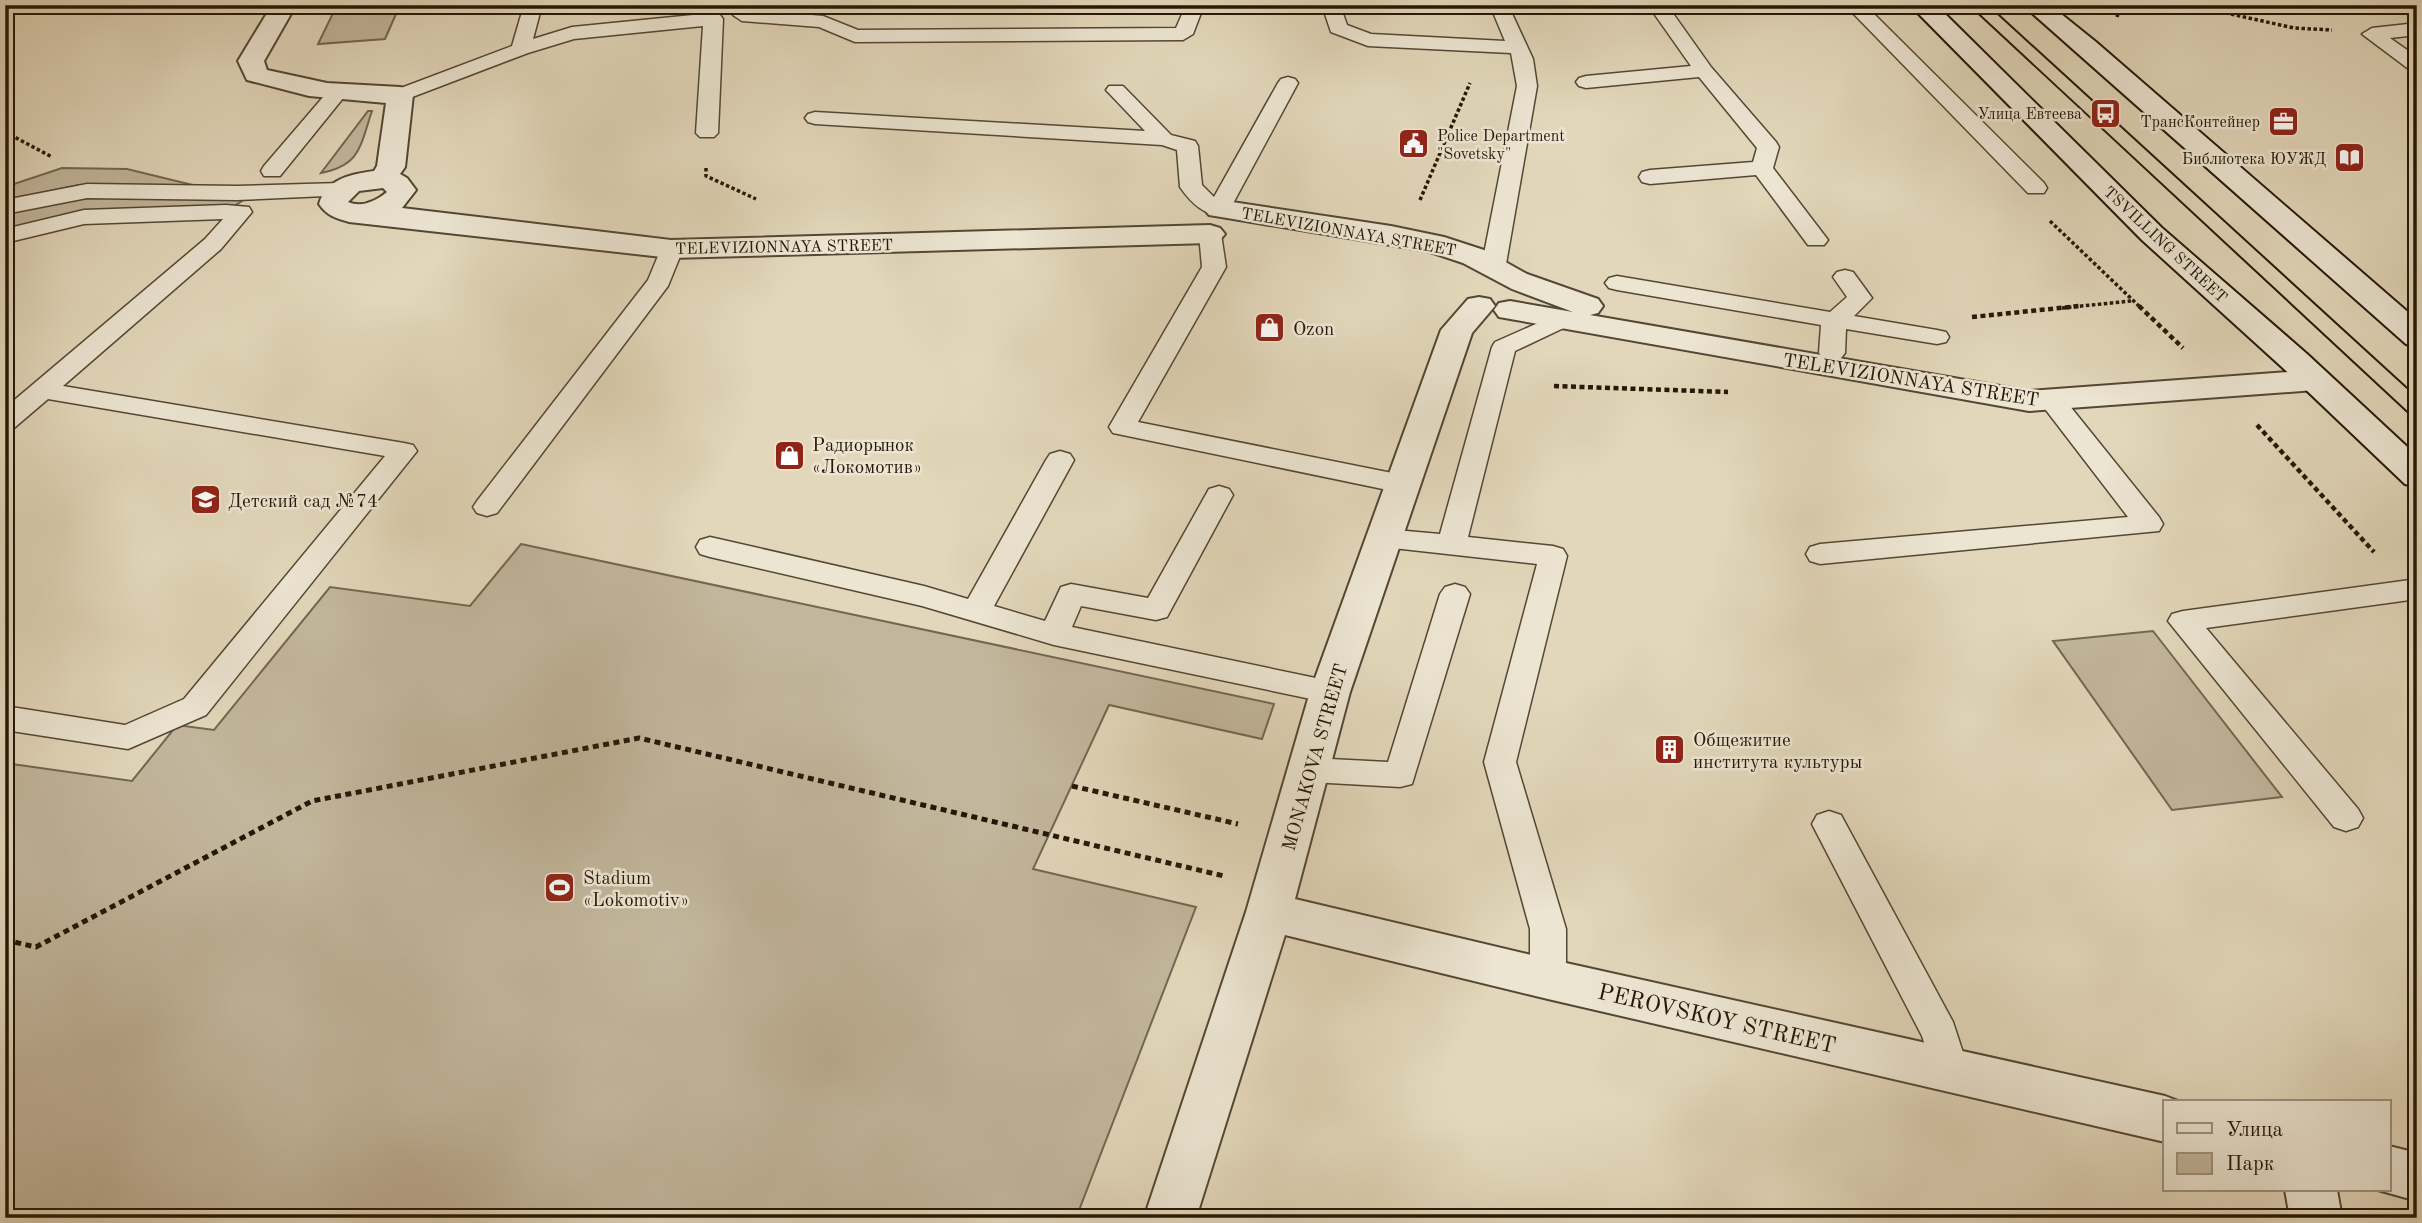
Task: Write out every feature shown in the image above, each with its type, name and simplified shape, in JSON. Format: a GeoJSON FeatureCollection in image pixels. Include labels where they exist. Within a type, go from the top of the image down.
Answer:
{"type":"FeatureCollection","features":[{"type":"Feature","properties":{"kind":"street"},"geometry":{"type":"LineString","coordinates":[[284,5],[251,61],[256,75],[282,84],[337,93],[400,95],[390,188],[356,182],[346,203]]}},
{"type":"Feature","properties":{"kind":"street","name":"TSVILLING STREET"},"geometry":{"type":"LineString","coordinates":[[1922,5],[2152,234],[2305,370],[2417,476]]}},
{"type":"Feature","properties":{"kind":"street"},"geometry":{"type":"LineString","coordinates":[[2035,5],[2087,47],[2417,337]]}},
{"type":"Feature","properties":{"kind":"street","name":"TELEVIZIONNAYA STREET"},"geometry":{"type":"LineString","coordinates":[[390,188],[542,215],[739,226],[939,228],[1155,224],[1257,213],[1450,246],[1498,287],[1616,314],[1989,380],[2020,383],[2305,370]]}},
{"type":"Feature","properties":{"kind":"street","name":"TELEVIZIONNAYA STREET"},"geometry":{"type":"LineString","coordinates":[[346,203],[639,247],[671,248],[1211,220],[1414,251],[1434,257],[1563,319],[2006,398],[2052,401],[2223,387],[2305,370]]}},
{"type":"Feature","properties":{"kind":"street","name":"MONAKOVA STREET"},"geometry":{"type":"LineString","coordinates":[[1170,1218],[1273,900],[1311,770],[1330,692],[1402,484],[1457,330],[1498,287]]}},
{"type":"Feature","properties":{"kind":"street","name":"PEROVSKOY STREET"},"geometry":{"type":"LineString","coordinates":[[1273,900],[1548,979],[2163,1119]]}},
{"type":"Feature","properties":{"kind":"street"},"geometry":{"type":"LineString","coordinates":[[2390,1170],[2417,1177]]}},
{"type":"Feature","properties":{"kind":"street"},"geometry":{"type":"LineString","coordinates":[[2311,1192],[2316,1218]]}},
{"type":"Feature","properties":{"kind":"lane"},"geometry":{"type":"LineString","coordinates":[[521,49],[533,5]]}},
{"type":"Feature","properties":{"kind":"lane"},"geometry":{"type":"LineString","coordinates":[[400,95],[521,49],[572,33],[713,19],[743,10],[827,14],[855,36],[1184,34],[1195,5]]}},
{"type":"Feature","properties":{"kind":"lane"},"geometry":{"type":"LineString","coordinates":[[1331,5],[1338,28],[1368,40],[1519,48]]}},
{"type":"Feature","properties":{"kind":"lane"},"geometry":{"type":"LineString","coordinates":[[1498,287],[1527,86],[1519,48],[1499,5]]}},
{"type":"Feature","properties":{"kind":"lane"},"geometry":{"type":"LineString","coordinates":[[1657,5],[1704,71],[1768,147],[1762,168]]}},
{"type":"Feature","properties":{"kind":"lane"},"geometry":{"type":"LineString","coordinates":[[1854,5],[2036,188]]}},
{"type":"Feature","properties":{"kind":"lane"},"geometry":{"type":"LineString","coordinates":[[707,133],[713,19]]}},
{"type":"Feature","properties":{"kind":"lane"},"geometry":{"type":"LineString","coordinates":[[2372,34],[2417,29]]}},
{"type":"Feature","properties":{"kind":"lane"},"geometry":{"type":"LineString","coordinates":[[2372,34],[2417,66]]}},
{"type":"Feature","properties":{"kind":"lane"},"geometry":{"type":"LineString","coordinates":[[1586,82],[1704,71]]}},
{"type":"Feature","properties":{"kind":"lane"},"geometry":{"type":"LineString","coordinates":[[1211,220],[1288,83]]}},
{"type":"Feature","properties":{"kind":"lane"},"geometry":{"type":"LineString","coordinates":[[1116,90],[1164,139]]}},
{"type":"Feature","properties":{"kind":"lane"},"geometry":{"type":"LineString","coordinates":[[272,170],[337,93]]}},
{"type":"Feature","properties":{"kind":"lane"},"geometry":{"type":"LineString","coordinates":[[815,118],[1164,139],[1187,146],[1192,187],[1211,220],[1214,267],[1122,427],[1402,484]]}},
{"type":"Feature","properties":{"kind":"lane"},"geometry":{"type":"LineString","coordinates":[[1650,177],[1762,168]]}},
{"type":"Feature","properties":{"kind":"lane"},"geometry":{"type":"LineString","coordinates":[[1762,168],[1816,240]]}},
{"type":"Feature","properties":{"kind":"lane"},"geometry":{"type":"LineString","coordinates":[[5,206],[68,192],[87,191],[237,193],[346,203]]}},
{"type":"Feature","properties":{"kind":"lane"},"geometry":{"type":"LineString","coordinates":[[5,236],[84,217],[241,212],[346,203]]}},
{"type":"Feature","properties":{"kind":"lane"},"geometry":{"type":"LineString","coordinates":[[5,422],[213,244],[241,212]]}},
{"type":"Feature","properties":{"kind":"lane"},"geometry":{"type":"LineString","coordinates":[[487,508],[660,281],[671,248]]}},
{"type":"Feature","properties":{"kind":"lane"},"geometry":{"type":"LineString","coordinates":[[1832,353],[1834,321],[1860,298],[1845,276]]}},
{"type":"Feature","properties":{"kind":"lane"},"geometry":{"type":"LineString","coordinates":[[1616,283],[1937,337]]}},
{"type":"Feature","properties":{"kind":"lane"},"geometry":{"type":"LineString","coordinates":[[1451,546],[1504,347],[1563,319]]}},
{"type":"Feature","properties":{"kind":"lane"},"geometry":{"type":"LineString","coordinates":[[5,718],[128,737],[195,708],[404,451],[42,390]]}},
{"type":"Feature","properties":{"kind":"lane"},"geometry":{"type":"LineString","coordinates":[[1820,554],[2149,524],[2052,401]]}},
{"type":"Feature","properties":{"kind":"lane"},"geometry":{"type":"LineString","coordinates":[[976,611],[1060,460]]}},
{"type":"Feature","properties":{"kind":"lane"},"geometry":{"type":"LineString","coordinates":[[1054,634],[1070,594],[1156,610],[1219,495]]}},
{"type":"Feature","properties":{"kind":"lane"},"geometry":{"type":"LineString","coordinates":[[1384,538],[1553,556],[1500,762],[1548,929],[1548,979]]}},
{"type":"Feature","properties":{"kind":"lane"},"geometry":{"type":"LineString","coordinates":[[710,547],[924,596],[1054,634],[1330,692]]}},
{"type":"Feature","properties":{"kind":"lane"},"geometry":{"type":"LineString","coordinates":[[2346,818],[2183,621],[2413,590]]}},
{"type":"Feature","properties":{"kind":"lane"},"geometry":{"type":"LineString","coordinates":[[1311,770],[1400,775],[1455,594]]}},
{"type":"Feature","properties":{"kind":"lane"},"geometry":{"type":"LineString","coordinates":[[1829,824],[1940,1034],[1950,1071]]}},
{"type":"Feature","properties":{"kind":"path"},"geometry":{"type":"LineString","coordinates":[[2112,5],[2119,10]]}},
{"type":"Feature","properties":{"kind":"path"},"geometry":{"type":"LineString","coordinates":[[2190,5],[2294,28],[2372,34]]}},
{"type":"Feature","properties":{"kind":"path"},"geometry":{"type":"LineString","coordinates":[[1398,236],[1409,225],[1473,74]]}},
{"type":"Feature","properties":{"kind":"path"},"geometry":{"type":"LineString","coordinates":[[5,132],[47,153],[58,162]]}},
{"type":"Feature","properties":{"kind":"path"},"geometry":{"type":"LineString","coordinates":[[707,133],[706,176],[755,199]]}},
{"type":"Feature","properties":{"kind":"path"},"geometry":{"type":"LineString","coordinates":[[2223,387],[2413,590]]}},
{"type":"Feature","properties":{"kind":"path"},"geometry":{"type":"LineString","coordinates":[[5,940],[36,947],[312,802],[639,738],[1273,900]]}},
{"type":"Feature","properties":{"kind":"path"},"geometry":{"type":"LineString","coordinates":[[1072,786],[1291,836]]}},
{"type":"Feature","properties":{"kind":"green space"},"geometry":{"type":"Polygon","coordinates":[[[337,5],[400,5],[385,39],[318,44],[337,5]]]}},
{"type":"Feature","properties":{"kind":"green space"},"geometry":{"type":"Polygon","coordinates":[[[368,111],[372,111],[361,144],[352,159],[344,165],[321,173],[368,111]]]}},
{"type":"Feature","properties":{"kind":"green space"},"geometry":{"type":"Polygon","coordinates":[[[62,168],[127,169],[201,187],[79,185],[5,200],[5,187],[62,168]]]}},
{"type":"Feature","properties":{"kind":"green space"},"geometry":{"type":"Polygon","coordinates":[[[74,197],[242,201],[234,206],[91,210],[5,230],[5,212],[74,197]]]}},
{"type":"Feature","properties":{"kind":"green space","name":"Stadium «Lokomotiv»"},"geometry":{"type":"Polygon","coordinates":[[[521,544],[1274,704],[1262,739],[1109,705],[1033,869],[1196,907],[1076,1218],[5,1218],[5,763],[132,781],[177,725],[214,730],[330,587],[470,606],[521,544]]]}},
{"type":"Feature","properties":{"kind":"green space"},"geometry":{"type":"Polygon","coordinates":[[[2153,631],[2282,797],[2172,810],[2053,641],[2153,631]]]}},
{"type":"Feature","properties":{"kind":"tram line"},"geometry":{"type":"LineString","coordinates":[[1969,5],[2417,421]]}},
{"type":"Feature","properties":{"kind":"tram line"},"geometry":{"type":"LineString","coordinates":[[1988,5],[2417,397]]}},
{"type":"Feature","properties":{"kind":"place","name":"Улица Евтеева"},"geometry":{"type":"Point","coordinates":[2105,113]}},
{"type":"Feature","properties":{"kind":"place","name":"ТрансКонтейнер"},"geometry":{"type":"Point","coordinates":[2283,121]}},
{"type":"Feature","properties":{"kind":"place","name":"Police Department \"Sovetsky\""},"geometry":{"type":"Point","coordinates":[1414,144]}},
{"type":"Feature","properties":{"kind":"place","name":"Библиотека ЮУЖД"},"geometry":{"type":"Point","coordinates":[2349,158]}},
{"type":"Feature","properties":{"kind":"place","name":"Ozon"},"geometry":{"type":"Point","coordinates":[1270,328]}},
{"type":"Feature","properties":{"kind":"place","name":"Радиорынок «Локомотив»"},"geometry":{"type":"Point","coordinates":[789,455]}},
{"type":"Feature","properties":{"kind":"place","name":"Детский сад №74"},"geometry":{"type":"Point","coordinates":[205,500]}},
{"type":"Feature","properties":{"kind":"place","name":"Общежитие института культуры"},"geometry":{"type":"Point","coordinates":[1670,750]}},
{"type":"Feature","properties":{"kind":"place","name":"Stadium «Lokomotiv»"},"geometry":{"type":"Point","coordinates":[560,888]}}]}
